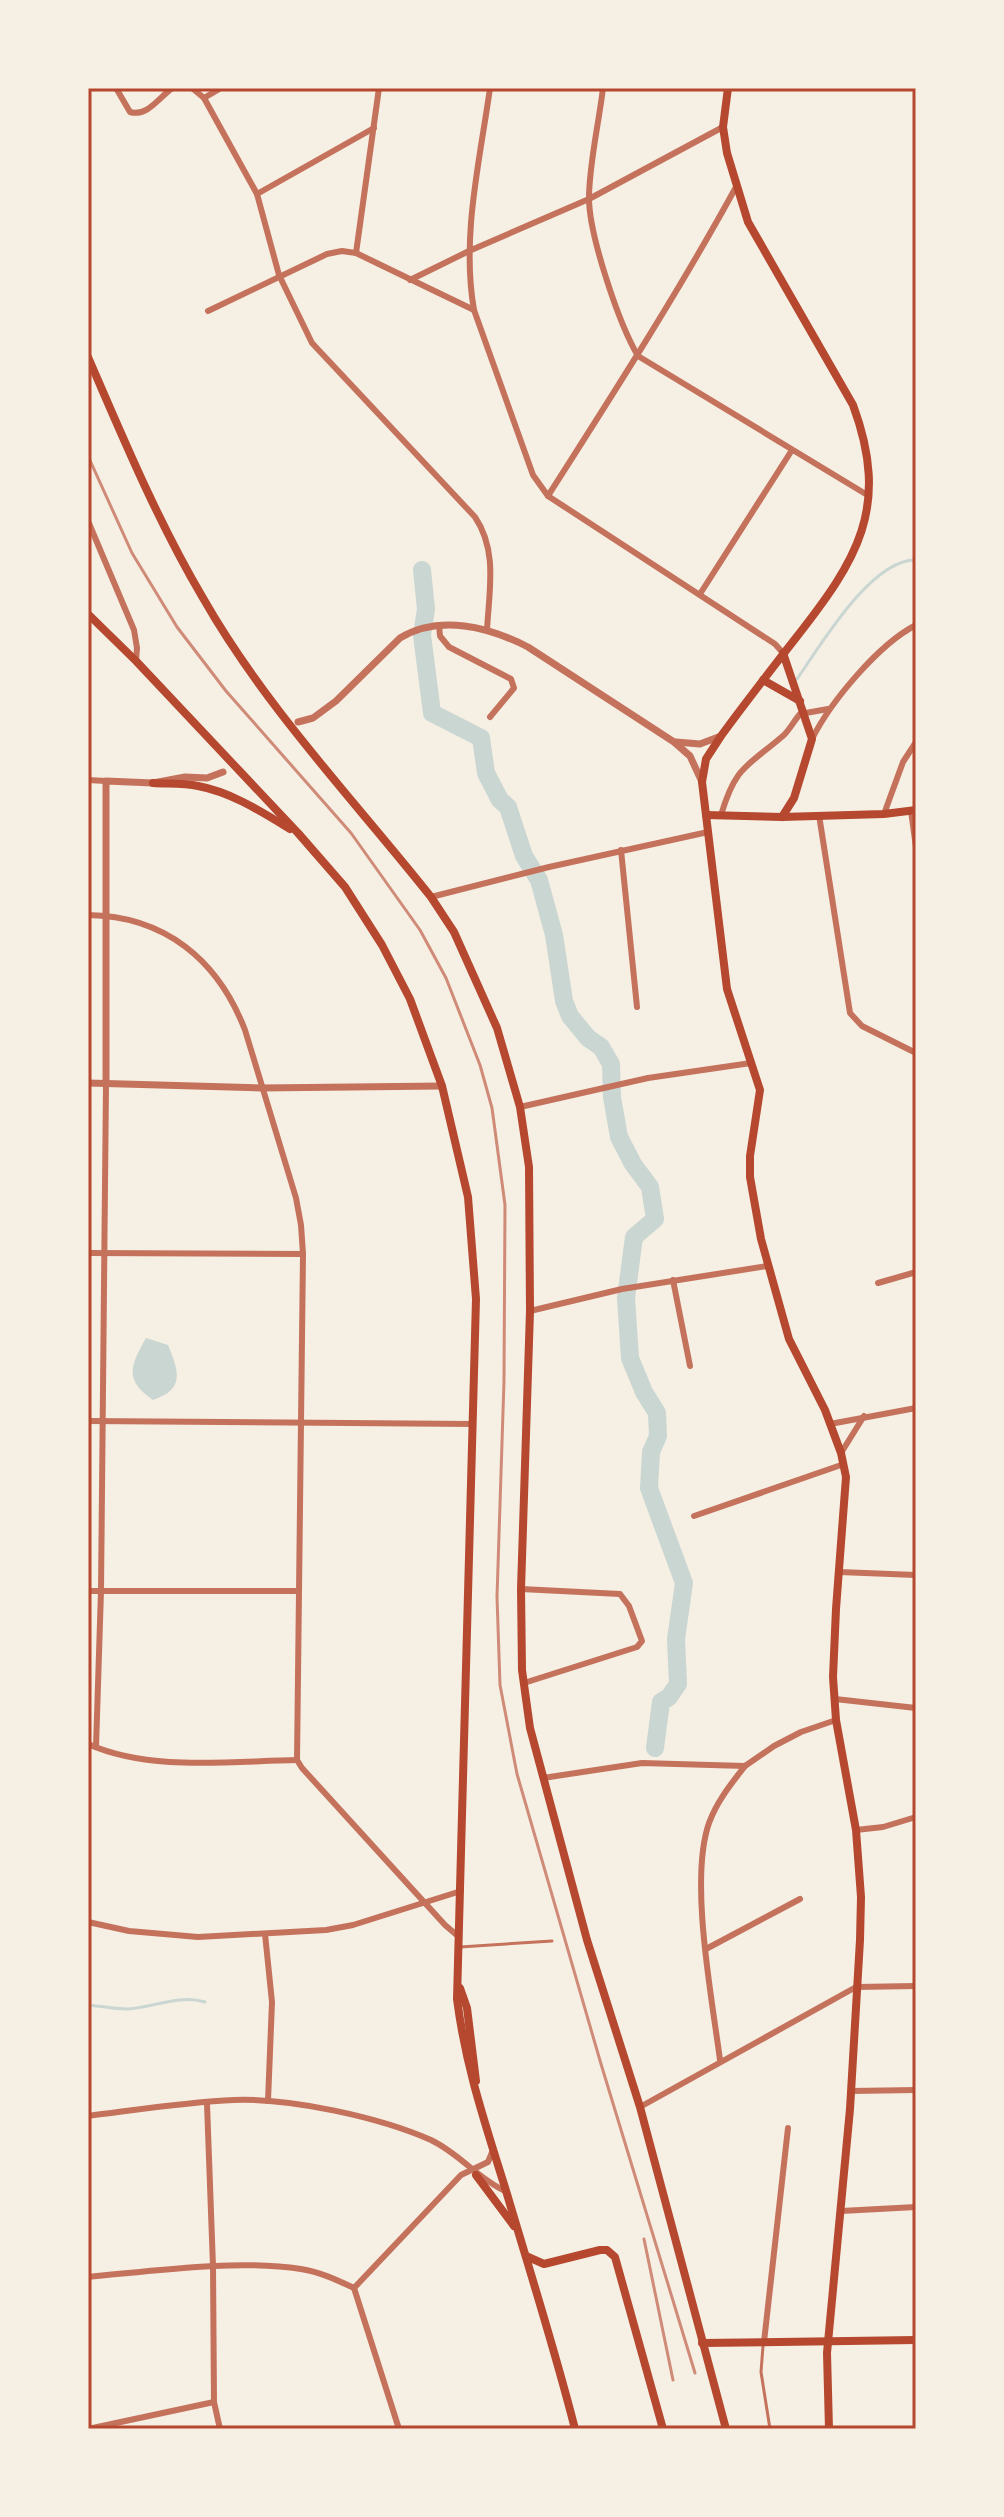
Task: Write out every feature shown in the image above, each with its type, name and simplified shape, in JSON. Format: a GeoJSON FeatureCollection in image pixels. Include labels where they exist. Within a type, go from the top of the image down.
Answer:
{"type":"FeatureCollection","features":[{"type":"Feature","properties":{"kind":"main road"},"geometry":{"type":"LineString","coordinates":[[728,88],[723,127],[736,187],[748,222],[853,405],[867,447],[869,496],[862,535],[843,574],[721,736],[706,759],[702,782],[727,989],[760,1096],[750,1156],[750,1177],[767,1266],[789,1339],[841,1453],[846,1484],[834,1661],[835,1699],[856,1830],[861,1897],[851,2091],[828,2342],[829,2429]]}},
{"type":"Feature","properties":{"kind":"main road"},"geometry":{"type":"LineString","coordinates":[[88,357],[164,525],[202,598],[271,699],[431,897],[454,932],[497,1028],[520,1107],[529,1167],[530,1311],[521,1589],[524,1683],[530,1728],[587,1940],[640,2107],[726,2429]]}},
{"type":"Feature","properties":{"kind":"main road"},"geometry":{"type":"LineString","coordinates":[[88,614],[250,782],[345,887],[382,945],[410,999],[442,1086],[468,1197],[476,1299],[459,1984],[467,2008],[478,2105],[533,2279],[575,2429]]}},
{"type":"Feature","properties":{"kind":"main road"},"geometry":{"type":"LineString","coordinates":[[782,817],[794,798],[812,739],[783,653]]}},
{"type":"Feature","properties":{"kind":"main road"},"geometry":{"type":"LineString","coordinates":[[763,680],[800,702]]}},
{"type":"Feature","properties":{"kind":"main road"},"geometry":{"type":"LineString","coordinates":[[153,783],[199,786],[212,790],[298,833]]}},
{"type":"Feature","properties":{"kind":"main road"},"geometry":{"type":"LineString","coordinates":[[794,798],[804,816]]}},
{"type":"Feature","properties":{"kind":"main road"},"geometry":{"type":"LineString","coordinates":[[706,815],[782,817],[913,811]]}},
{"type":"Feature","properties":{"kind":"main road"},"geometry":{"type":"LineString","coordinates":[[474,2171],[519,2234]]}},
{"type":"Feature","properties":{"kind":"main road"},"geometry":{"type":"LineString","coordinates":[[526,2256],[544,2264],[600,2250],[611,2253],[620,2267],[663,2429]]}},
{"type":"Feature","properties":{"kind":"main road"},"geometry":{"type":"LineString","coordinates":[[533,2279],[544,2264]]}},
{"type":"Feature","properties":{"kind":"main road"},"geometry":{"type":"LineString","coordinates":[[702,2343],[916,2340]]}},
{"type":"Feature","properties":{"kind":"street"},"geometry":{"type":"LineString","coordinates":[[117,90],[130,112],[137,114],[172,88]]}},
{"type":"Feature","properties":{"kind":"street"},"geometry":{"type":"LineString","coordinates":[[192,88],[204,98],[257,194],[279,275],[312,343],[484,530],[491,562],[487,630]]}},
{"type":"Feature","properties":{"kind":"street"},"geometry":{"type":"LineString","coordinates":[[204,98],[221,88]]}},
{"type":"Feature","properties":{"kind":"street"},"geometry":{"type":"LineString","coordinates":[[356,253],[379,88]]}},
{"type":"Feature","properties":{"kind":"street"},"geometry":{"type":"LineString","coordinates":[[490,88],[469,251],[474,310],[533,475],[548,496],[775,644],[783,653]]}},
{"type":"Feature","properties":{"kind":"street"},"geometry":{"type":"LineString","coordinates":[[603,88],[589,199],[612,292],[627,338],[638,356],[869,496]]}},
{"type":"Feature","properties":{"kind":"street"},"geometry":{"type":"LineString","coordinates":[[410,280],[589,199],[723,127]]}},
{"type":"Feature","properties":{"kind":"street"},"geometry":{"type":"LineString","coordinates":[[257,194],[374,128]]}},
{"type":"Feature","properties":{"kind":"street"},"geometry":{"type":"LineString","coordinates":[[548,496],[691,270],[736,187]]}},
{"type":"Feature","properties":{"kind":"street"},"geometry":{"type":"LineString","coordinates":[[208,311],[279,275],[327,254],[342,251],[356,253],[474,310]]}},
{"type":"Feature","properties":{"kind":"street"},"geometry":{"type":"LineString","coordinates":[[700,594],[792,450]]}},
{"type":"Feature","properties":{"kind":"street"},"geometry":{"type":"LineString","coordinates":[[88,521],[134,630],[136,661]]}},
{"type":"Feature","properties":{"kind":"street"},"geometry":{"type":"LineString","coordinates":[[812,739],[828,709],[894,640],[916,625]]}},
{"type":"Feature","properties":{"kind":"street"},"geometry":{"type":"LineString","coordinates":[[436,626],[449,647],[514,683],[510,695],[490,717]]}},
{"type":"Feature","properties":{"kind":"street"},"geometry":{"type":"LineString","coordinates":[[298,722],[323,712],[400,638],[419,628],[468,626],[516,641],[545,657],[674,742],[690,756],[702,782]]}},
{"type":"Feature","properties":{"kind":"street"},"geometry":{"type":"LineString","coordinates":[[721,815],[734,779],[744,766],[784,735],[804,712],[828,709]]}},
{"type":"Feature","properties":{"kind":"street"},"geometry":{"type":"LineString","coordinates":[[674,742],[700,744],[721,736]]}},
{"type":"Feature","properties":{"kind":"street"},"geometry":{"type":"LineString","coordinates":[[884,814],[903,762],[916,742]]}},
{"type":"Feature","properties":{"kind":"street"},"geometry":{"type":"LineString","coordinates":[[88,780],[153,783],[185,777],[207,778],[223,772]]}},
{"type":"Feature","properties":{"kind":"street"},"geometry":{"type":"LineString","coordinates":[[88,1757],[96,1747],[101,1591],[106,781]]}},
{"type":"Feature","properties":{"kind":"street"},"geometry":{"type":"LineString","coordinates":[[913,811],[916,847]]}},
{"type":"Feature","properties":{"kind":"street"},"geometry":{"type":"LineString","coordinates":[[819,815],[850,1013],[862,1026],[916,1053]]}},
{"type":"Feature","properties":{"kind":"street"},"geometry":{"type":"LineString","coordinates":[[431,897],[708,832]]}},
{"type":"Feature","properties":{"kind":"street"},"geometry":{"type":"LineString","coordinates":[[621,850],[637,1007]]}},
{"type":"Feature","properties":{"kind":"street"},"geometry":{"type":"LineString","coordinates":[[88,915],[146,925],[177,940],[210,968],[235,1003],[296,1198],[301,1225],[297,1760],[459,1937]]}},
{"type":"Feature","properties":{"kind":"street"},"geometry":{"type":"LineString","coordinates":[[520,1107],[617,1084],[751,1063]]}},
{"type":"Feature","properties":{"kind":"street"},"geometry":{"type":"LineString","coordinates":[[88,1083],[261,1088],[442,1086]]}},
{"type":"Feature","properties":{"kind":"street"},"geometry":{"type":"LineString","coordinates":[[88,1253],[303,1254]]}},
{"type":"Feature","properties":{"kind":"street"},"geometry":{"type":"LineString","coordinates":[[530,1311],[622,1289],[767,1266]]}},
{"type":"Feature","properties":{"kind":"street"},"geometry":{"type":"LineString","coordinates":[[878,1283],[916,1272]]}},
{"type":"Feature","properties":{"kind":"street"},"geometry":{"type":"LineString","coordinates":[[673,1280],[690,1366]]}},
{"type":"Feature","properties":{"kind":"street"},"geometry":{"type":"LineString","coordinates":[[830,1424],[916,1408]]}},
{"type":"Feature","properties":{"kind":"street"},"geometry":{"type":"LineString","coordinates":[[841,1453],[864,1416]]}},
{"type":"Feature","properties":{"kind":"street"},"geometry":{"type":"LineString","coordinates":[[88,1421],[472,1424]]}},
{"type":"Feature","properties":{"kind":"street"},"geometry":{"type":"LineString","coordinates":[[694,1516],[844,1464]]}},
{"type":"Feature","properties":{"kind":"street"},"geometry":{"type":"LineString","coordinates":[[839,1572],[916,1575]]}},
{"type":"Feature","properties":{"kind":"street"},"geometry":{"type":"LineString","coordinates":[[521,1589],[620,1594],[629,1606],[641,1637],[640,1646],[524,1683]]}},
{"type":"Feature","properties":{"kind":"street"},"geometry":{"type":"LineString","coordinates":[[88,1591],[298,1591]]}},
{"type":"Feature","properties":{"kind":"street"},"geometry":{"type":"LineString","coordinates":[[835,1699],[916,1708]]}},
{"type":"Feature","properties":{"kind":"street"},"geometry":{"type":"LineString","coordinates":[[720,2060],[706,1949],[702,1852],[709,1823],[720,1798],[745,1766],[801,1732],[836,1720]]}},
{"type":"Feature","properties":{"kind":"street"},"geometry":{"type":"LineString","coordinates":[[88,1744],[140,1758],[175,1761],[297,1760]]}},
{"type":"Feature","properties":{"kind":"street"},"geometry":{"type":"LineString","coordinates":[[543,1778],[642,1763],[745,1766]]}},
{"type":"Feature","properties":{"kind":"street"},"geometry":{"type":"LineString","coordinates":[[856,1830],[883,1827],[916,1817]]}},
{"type":"Feature","properties":{"kind":"street"},"geometry":{"type":"LineString","coordinates":[[88,1922],[129,1931],[198,1937],[326,1930],[353,1925],[461,1891]]}},
{"type":"Feature","properties":{"kind":"street"},"geometry":{"type":"LineString","coordinates":[[706,1949],[800,1899]]}},
{"type":"Feature","properties":{"kind":"street"},"geometry":{"type":"LineString","coordinates":[[265,1934],[272,2002],[268,2101]]}},
{"type":"Feature","properties":{"kind":"street"},"geometry":{"type":"LineString","coordinates":[[640,2107],[856,1987],[916,1986]]}},
{"type":"Feature","properties":{"kind":"street"},"geometry":{"type":"LineString","coordinates":[[851,2091],[916,2090]]}},
{"type":"Feature","properties":{"kind":"street"},"geometry":{"type":"LineString","coordinates":[[88,2116],[234,2100],[268,2101],[385,2124],[429,2140],[459,2157],[506,2192]]}},
{"type":"Feature","properties":{"kind":"street"},"geometry":{"type":"LineString","coordinates":[[207,2104],[214,2402],[220,2429]]}},
{"type":"Feature","properties":{"kind":"street"},"geometry":{"type":"LineString","coordinates":[[764,2342],[788,2128]]}},
{"type":"Feature","properties":{"kind":"street"},"geometry":{"type":"LineString","coordinates":[[354,2288],[461,2175],[488,2162],[493,2150]]}},
{"type":"Feature","properties":{"kind":"street"},"geometry":{"type":"LineString","coordinates":[[841,2211],[916,2207]]}},
{"type":"Feature","properties":{"kind":"street"},"geometry":{"type":"LineString","coordinates":[[88,2277],[213,2266],[299,2269],[354,2288]]}},
{"type":"Feature","properties":{"kind":"street"},"geometry":{"type":"LineString","coordinates":[[354,2288],[399,2429]]}},
{"type":"Feature","properties":{"kind":"street"},"geometry":{"type":"LineString","coordinates":[[88,2429],[128,2426],[214,2402]]}},
{"type":"Feature","properties":{"kind":"lane"},"geometry":{"type":"LineString","coordinates":[[460,1947],[552,1941]]}},
{"type":"Feature","properties":{"kind":"lane"},"geometry":{"type":"LineString","coordinates":[[764,2342],[761,2372],[770,2429]]}},
{"type":"Feature","properties":{"kind":"shaded area"},"geometry":{"type":"Polygon","coordinates":[[[146,1338],[168,1345],[177,1371],[175,1385],[153,1400],[137,1386],[133,1372],[136,1357],[146,1338]]]}},
{"type":"Feature","properties":{"kind":"waterway"},"geometry":{"type":"LineString","coordinates":[[797,679],[833,626],[865,588],[899,563],[916,560]]}},
{"type":"Feature","properties":{"kind":"waterway"},"geometry":{"type":"LineString","coordinates":[[422,570],[426,609],[422,635],[432,713],[481,738],[486,773],[500,800],[508,807],[524,856],[539,880],[554,935],[564,1001],[570,1016],[588,1038],[601,1047],[611,1064],[612,1097],[619,1137],[650,1187],[655,1219],[634,1237],[626,1298],[630,1358],[644,1392],[657,1413],[658,1436],[651,1452],[649,1488],[684,1583],[676,1639],[678,1684],[661,1702],[655,1748]]}},
{"type":"Feature","properties":{"kind":"waterway"},"geometry":{"type":"LineString","coordinates":[[88,2005],[127,2009],[175,2000],[205,2002]]}},
{"type":"Feature","properties":{"kind":"railway"},"geometry":{"type":"LineString","coordinates":[[88,456],[132,553],[177,627],[226,691],[351,833],[420,930],[446,978],[480,1065],[492,1108],[505,1205],[504,1381],[497,1597],[500,1685],[517,1774],[695,2373]]}},
{"type":"Feature","properties":{"kind":"railway"},"geometry":{"type":"LineString","coordinates":[[644,2239],[673,2380]]}}]}
